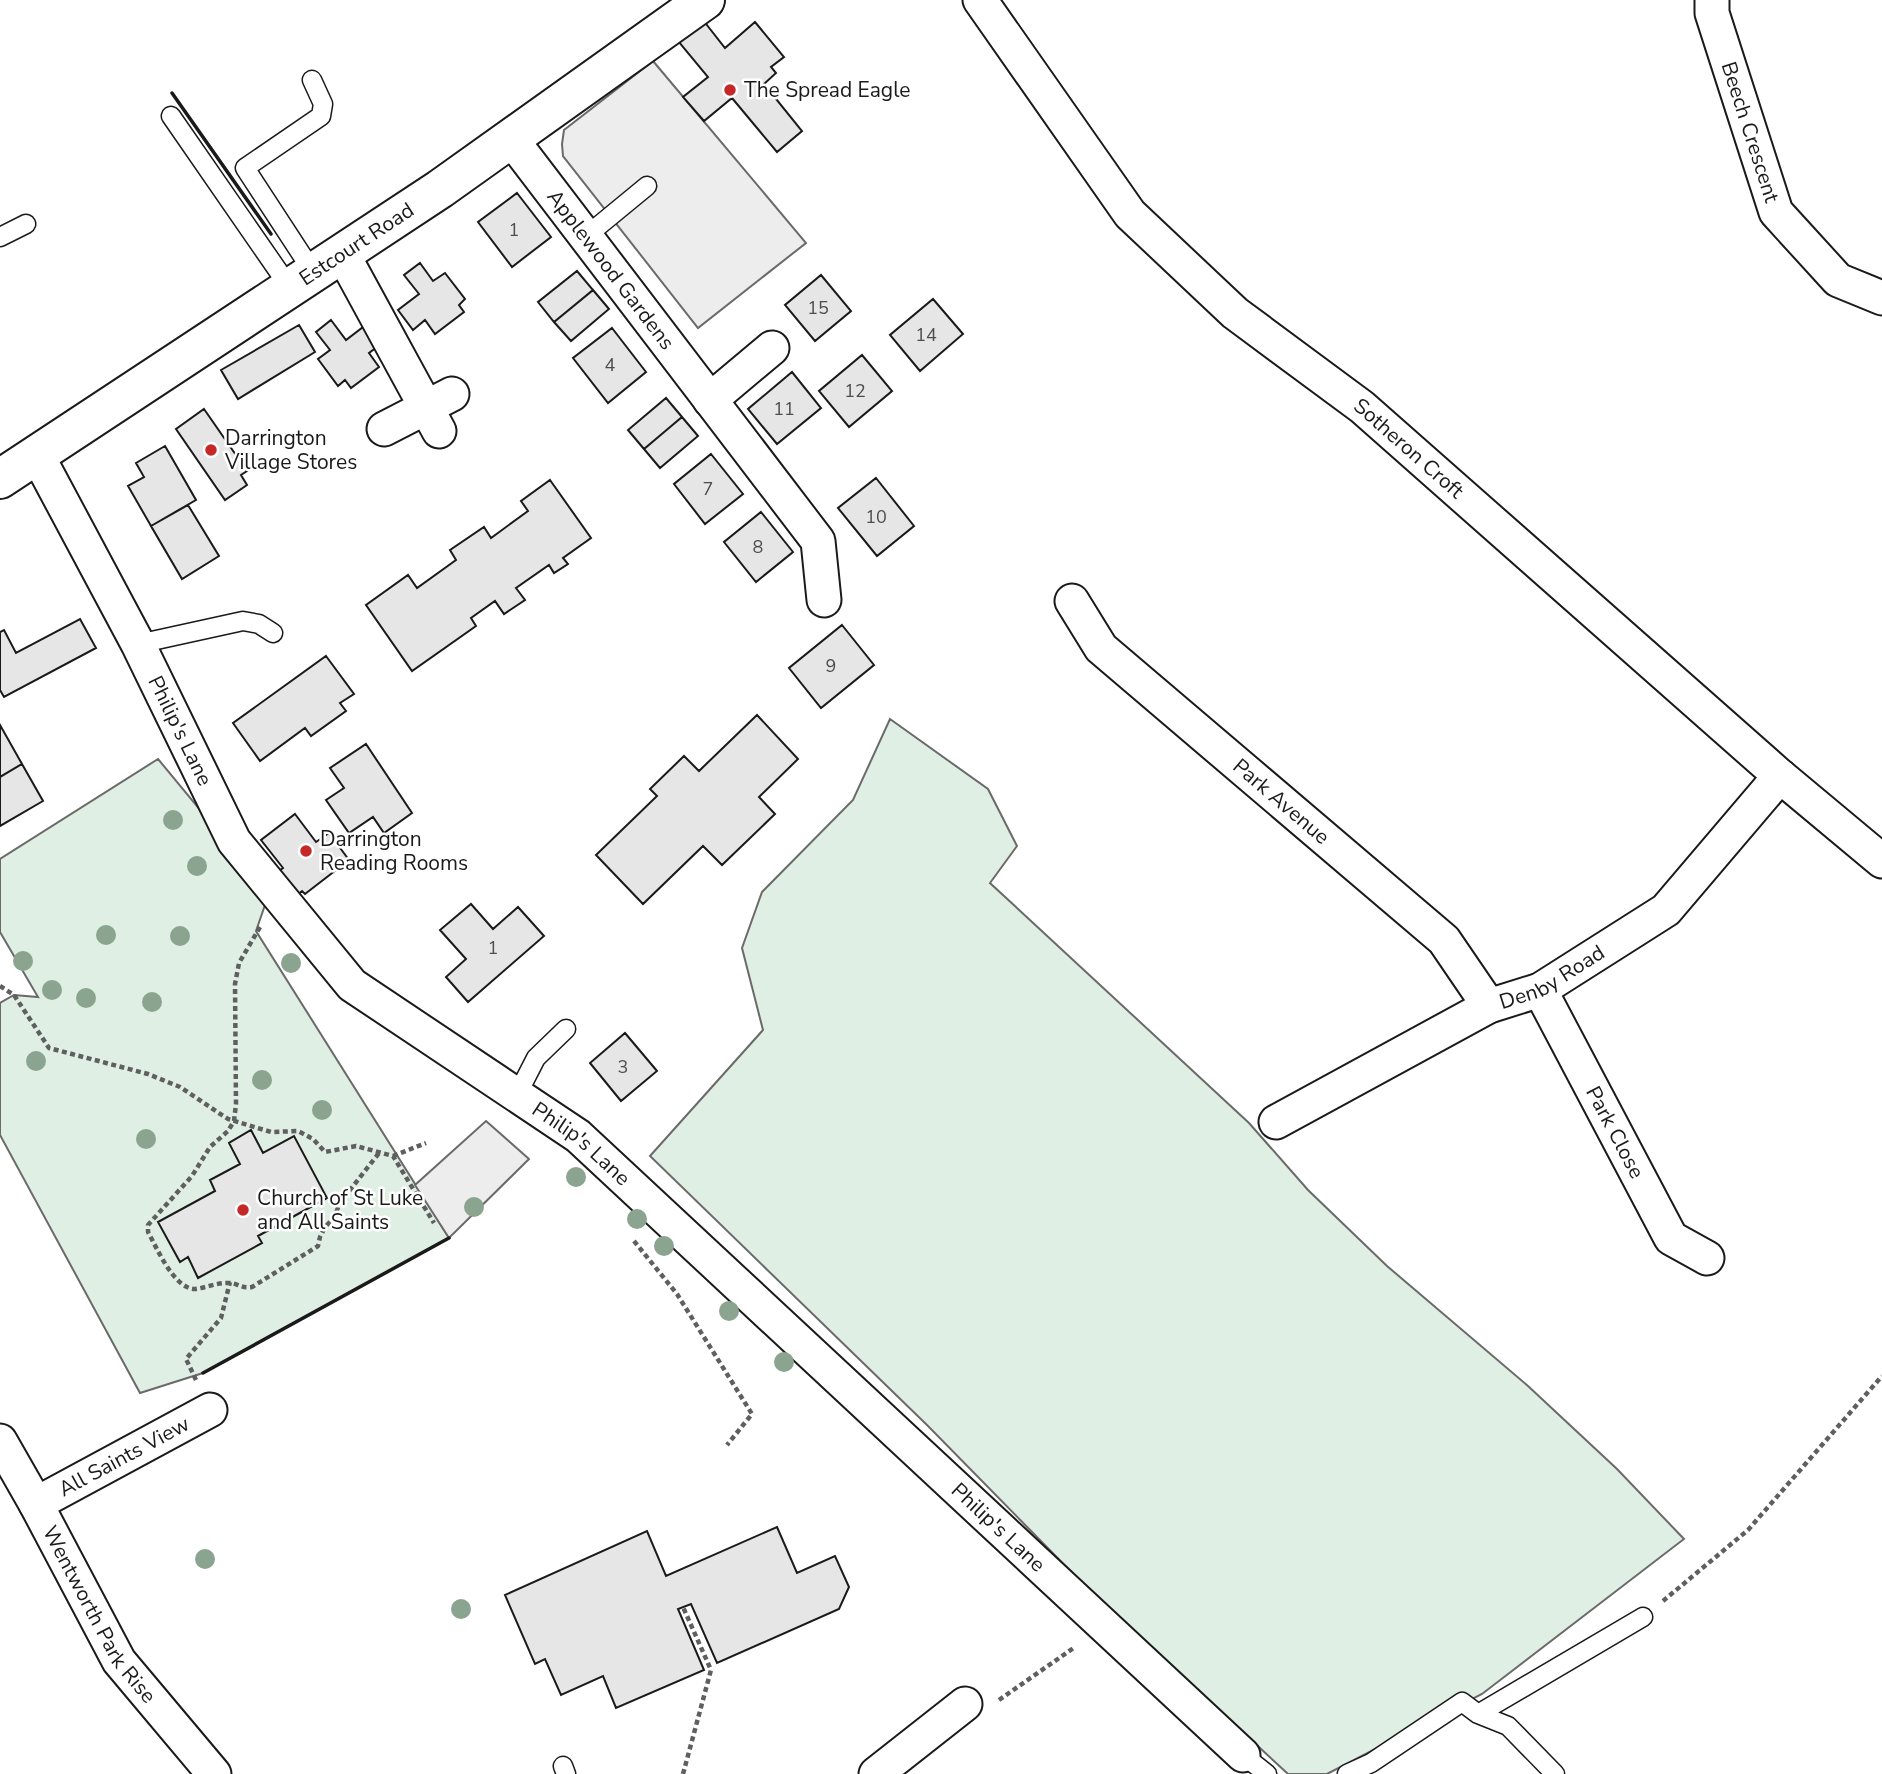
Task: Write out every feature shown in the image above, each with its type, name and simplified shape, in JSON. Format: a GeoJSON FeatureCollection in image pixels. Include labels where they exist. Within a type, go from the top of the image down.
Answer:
{"type":"FeatureCollection","features":[{"type":"Feature","properties":{"kind":"street","name":"Estcourt Road"},"geometry":{"type":"LineString","coordinates":[[0,479],[512,140],[705,0]]}},
{"type":"Feature","properties":{"kind":"street","name":"Sotheron Croft"},"geometry":{"type":"LineString","coordinates":[[980,0],[1130,214],[1235,313],[1362,407],[1780,776],[1882,861]]}},
{"type":"Feature","properties":{"kind":"street","name":"Beech Crescent"},"geometry":{"type":"LineString","coordinates":[[1712,0],[1712,13],[1776,212],[1838,280],[1882,299]]}},
{"type":"Feature","properties":{"kind":"street","name":"Applewood Gardens"},"geometry":{"type":"LineString","coordinates":[[512,140],[818,541],[824,600]]}},
{"type":"Feature","properties":{"kind":"street"},"geometry":{"type":"LineString","coordinates":[[315,271],[439,411],[384,429]]}},
{"type":"Feature","properties":{"kind":"street"},"geometry":{"type":"LineString","coordinates":[[710,400],[772,348]]}},
{"type":"Feature","properties":{"kind":"street","name":"Philip's Lane"},"geometry":{"type":"LineString","coordinates":[[36,453],[138,644],[234,841],[352,985],[578,1136],[1255,1765]]}},
{"type":"Feature","properties":{"kind":"street","name":"Park Avenue"},"geometry":{"type":"LineString","coordinates":[[1072,601],[1101,648],[1444,940],[1489,1006]]}},
{"type":"Feature","properties":{"kind":"street","name":"Denby Road"},"geometry":{"type":"LineString","coordinates":[[1276,1122],[1489,1006],[1540,990],[1666,910],[1780,776]]}},
{"type":"Feature","properties":{"kind":"street","name":"Park Close"},"geometry":{"type":"LineString","coordinates":[[1540,990],[1671,1238],[1707,1258]]}},
{"type":"Feature","properties":{"kind":"street","name":"All Saints View"},"geometry":{"type":"LineString","coordinates":[[36,1504],[210,1410]]}},
{"type":"Feature","properties":{"kind":"street","name":"Wentworth Park Rise"},"geometry":{"type":"LineString","coordinates":[[0,1441],[118,1661],[214,1774]]}},
{"type":"Feature","properties":{"kind":"street"},"geometry":{"type":"LineString","coordinates":[[885,1771],[965,1703]]}},
{"type":"Feature","properties":{"kind":"lane"},"geometry":{"type":"LineString","coordinates":[[312,80],[323,104],[321,116],[245,168],[315,271]]}},
{"type":"Feature","properties":{"kind":"lane"},"geometry":{"type":"LineString","coordinates":[[171,116],[315,271]]}},
{"type":"Feature","properties":{"kind":"lane"},"geometry":{"type":"LineString","coordinates":[[585,237],[647,186]]}},
{"type":"Feature","properties":{"kind":"lane"},"geometry":{"type":"LineString","coordinates":[[0,237],[26,223]]}},
{"type":"Feature","properties":{"kind":"lane"},"geometry":{"type":"LineString","coordinates":[[138,644],[243,621],[259,624],[273,633]]}},
{"type":"Feature","properties":{"kind":"lane"},"geometry":{"type":"LineString","coordinates":[[517,1095],[536,1058],[566,1029]]}},
{"type":"Feature","properties":{"kind":"lane"},"geometry":{"type":"LineString","coordinates":[[1478,1714],[1643,1617]]}},
{"type":"Feature","properties":{"kind":"lane"},"geometry":{"type":"LineString","coordinates":[[1347,1774],[1371,1763],[1462,1702],[1478,1714],[1508,1726],[1555,1774]]}},
{"type":"Feature","properties":{"kind":"path"},"geometry":{"type":"LineString","coordinates":[[282,899],[249,943],[237,974],[234,1121],[228,1131],[210,1147],[176,1196],[148,1225],[148,1232],[176,1280],[184,1286],[197,1289],[230,1282],[243,1289],[252,1287],[318,1246],[325,1227],[335,1217],[339,1204],[379,1153]]}},
{"type":"Feature","properties":{"kind":"path"},"geometry":{"type":"LineString","coordinates":[[0,986],[14,995],[49,1048],[148,1074],[180,1087],[234,1121],[271,1132],[298,1131],[313,1139],[325,1152],[356,1146],[393,1156],[426,1143]]}},
{"type":"Feature","properties":{"kind":"path"},"geometry":{"type":"LineString","coordinates":[[393,1156],[434,1223]]}},
{"type":"Feature","properties":{"kind":"path"},"geometry":{"type":"LineString","coordinates":[[628,1233],[677,1294],[752,1414],[727,1445]]}},
{"type":"Feature","properties":{"kind":"path"},"geometry":{"type":"LineString","coordinates":[[210,1410],[186,1360],[221,1318],[230,1282]]}},
{"type":"Feature","properties":{"kind":"path"},"geometry":{"type":"LineString","coordinates":[[1643,1617],[1748,1530],[1882,1376]]}},
{"type":"Feature","properties":{"kind":"path"},"geometry":{"type":"LineString","coordinates":[[683,1607],[712,1670],[683,1774]]}},
{"type":"Feature","properties":{"kind":"path"},"geometry":{"type":"LineString","coordinates":[[965,1703],[990,1706],[1104,1626]]}},
{"type":"Feature","properties":{"kind":"green space"},"geometry":{"type":"Polygon","coordinates":[[[890,719],[988,789],[1017,846],[990,883],[1249,1123],[1308,1190],[1387,1266],[1528,1386],[1617,1469],[1684,1539],[1482,1694],[1327,1774],[1288,1774],[1090,1591],[927,1425],[650,1156],[763,1030],[742,948],[762,892],[853,800],[890,719]]]}},
{"type":"Feature","properties":{"kind":"green space"},"geometry":{"type":"Polygon","coordinates":[[[158,759],[211,823],[265,905],[256,931],[449,1238],[203,1373],[140,1393],[0,1135],[0,1003],[14,995],[38,997],[0,932],[0,859],[158,759]]]}},
{"type":"Feature","properties":{"kind":"shaded area"},"geometry":{"type":"Polygon","coordinates":[[[653,61],[806,243],[698,328],[563,156],[564,130],[653,61]]]}},
{"type":"Feature","properties":{"kind":"shaded area"},"geometry":{"type":"Polygon","coordinates":[[[486,1121],[529,1159],[449,1238],[415,1185],[486,1121]]]}},
{"type":"Feature","properties":{"kind":"building","name":"The Spread Eagle"},"geometry":{"type":"Polygon","coordinates":[[[703,20],[725,48],[755,22],[784,57],[771,67],[776,73],[764,84],[802,131],[777,152],[732,98],[704,121],[683,97],[708,77],[678,41],[703,20]]]}},
{"type":"Feature","properties":{"kind":"building"},"geometry":{"type":"Polygon","coordinates":[[[517,193],[551,237],[512,267],[478,222],[517,193]]]}},
{"type":"Feature","properties":{"kind":"building"},"geometry":{"type":"Polygon","coordinates":[[[420,263],[433,281],[445,273],[465,299],[459,305],[464,312],[435,334],[425,320],[413,330],[398,310],[419,294],[404,275],[420,263]]]}},
{"type":"Feature","properties":{"kind":"building"},"geometry":{"type":"Polygon","coordinates":[[[577,271],[593,290],[554,322],[538,302],[577,271]]]}},
{"type":"Feature","properties":{"kind":"building"},"geometry":{"type":"Polygon","coordinates":[[[821,275],[851,311],[815,341],[785,305],[821,275]]]}},
{"type":"Feature","properties":{"kind":"building"},"geometry":{"type":"Polygon","coordinates":[[[593,290],[609,309],[571,341],[554,322],[593,290]]]}},
{"type":"Feature","properties":{"kind":"building"},"geometry":{"type":"Polygon","coordinates":[[[933,299],[963,334],[920,371],[890,335],[933,299]]]}},
{"type":"Feature","properties":{"kind":"building"},"geometry":{"type":"Polygon","coordinates":[[[331,320],[346,340],[367,324],[381,344],[369,353],[379,367],[351,388],[345,380],[338,386],[318,359],[330,350],[316,332],[331,320]]]}},
{"type":"Feature","properties":{"kind":"building"},"geometry":{"type":"Polygon","coordinates":[[[299,325],[315,352],[238,399],[221,370],[299,325]]]}},
{"type":"Feature","properties":{"kind":"building"},"geometry":{"type":"Polygon","coordinates":[[[612,328],[646,372],[608,403],[573,358],[612,328]]]}},
{"type":"Feature","properties":{"kind":"building"},"geometry":{"type":"Polygon","coordinates":[[[862,355],[892,391],[849,427],[819,391],[862,355]]]}},
{"type":"Feature","properties":{"kind":"building"},"geometry":{"type":"Polygon","coordinates":[[[792,372],[821,408],[777,444],[748,409],[792,372]]]}},
{"type":"Feature","properties":{"kind":"building"},"geometry":{"type":"Polygon","coordinates":[[[666,398],[682,417],[644,449],[628,430],[666,398]]]}},
{"type":"Feature","properties":{"kind":"building","name":"Darrington Village Stores"},"geometry":{"type":"Polygon","coordinates":[[[204,409],[247,471],[241,475],[247,485],[225,500],[176,429],[204,409]]]}},
{"type":"Feature","properties":{"kind":"building"},"geometry":{"type":"Polygon","coordinates":[[[682,417],[698,436],[660,468],[644,449],[682,417]]]}},
{"type":"Feature","properties":{"kind":"building"},"geometry":{"type":"Polygon","coordinates":[[[165,446],[196,500],[151,526],[128,486],[144,477],[136,463],[165,446]]]}},
{"type":"Feature","properties":{"kind":"building"},"geometry":{"type":"Polygon","coordinates":[[[711,454],[743,494],[705,524],[674,484],[711,454]]]}},
{"type":"Feature","properties":{"kind":"building"},"geometry":{"type":"Polygon","coordinates":[[[876,478],[914,526],[877,556],[838,508],[876,478]]]}},
{"type":"Feature","properties":{"kind":"building"},"geometry":{"type":"Polygon","coordinates":[[[550,480],[591,538],[563,558],[568,564],[554,573],[549,565],[516,588],[525,600],[504,614],[495,601],[471,618],[476,626],[412,671],[366,605],[408,575],[417,588],[456,560],[450,550],[484,527],[491,538],[528,511],[521,501],[550,480]]]}},
{"type":"Feature","properties":{"kind":"building"},"geometry":{"type":"Polygon","coordinates":[[[188,505],[219,556],[182,579],[151,526],[188,505]]]}},
{"type":"Feature","properties":{"kind":"building"},"geometry":{"type":"Polygon","coordinates":[[[761,512],[793,552],[756,582],[724,542],[761,512]]]}},
{"type":"Feature","properties":{"kind":"building"},"geometry":{"type":"Polygon","coordinates":[[[80,619],[96,648],[4,697],[0,690],[0,632],[4,630],[16,653],[80,619]]]}},
{"type":"Feature","properties":{"kind":"building"},"geometry":{"type":"Polygon","coordinates":[[[842,625],[874,665],[821,708],[789,668],[842,625]]]}},
{"type":"Feature","properties":{"kind":"building"},"geometry":{"type":"Polygon","coordinates":[[[326,656],[354,694],[340,703],[346,711],[311,736],[305,728],[260,761],[233,723],[326,656]]]}},
{"type":"Feature","properties":{"kind":"building"},"geometry":{"type":"Polygon","coordinates":[[[757,715],[798,759],[759,797],[775,814],[722,865],[703,846],[643,904],[596,855],[657,796],[650,789],[684,756],[699,771],[757,715]]]}},
{"type":"Feature","properties":{"kind":"building"},"geometry":{"type":"Polygon","coordinates":[[[0,725],[22,764],[0,777],[0,725]]]}},
{"type":"Feature","properties":{"kind":"building"},"geometry":{"type":"Polygon","coordinates":[[[366,744],[412,813],[384,833],[373,817],[349,833],[326,800],[344,788],[330,768],[366,744]]]}},
{"type":"Feature","properties":{"kind":"building"},"geometry":{"type":"Polygon","coordinates":[[[22,764],[43,801],[0,826],[0,777],[22,764]]]}},
{"type":"Feature","properties":{"kind":"building","name":"Darrington Reading Rooms"},"geometry":{"type":"Polygon","coordinates":[[[295,814],[316,842],[329,833],[349,860],[305,894],[302,891],[295,897],[276,873],[283,868],[261,840],[295,814]]]}},
{"type":"Feature","properties":{"kind":"building"},"geometry":{"type":"Polygon","coordinates":[[[471,904],[493,929],[518,907],[544,936],[468,1002],[446,977],[466,959],[440,930],[471,904]]]}},
{"type":"Feature","properties":{"kind":"building"},"geometry":{"type":"Polygon","coordinates":[[[625,1033],[657,1071],[621,1101],[590,1063],[625,1033]]]}},
{"type":"Feature","properties":{"kind":"building","name":"Church of St Luke and All Saints"},"geometry":{"type":"Polygon","coordinates":[[[251,1130],[263,1153],[294,1136],[327,1198],[258,1236],[262,1243],[198,1278],[188,1257],[180,1262],[158,1222],[215,1191],[210,1180],[240,1164],[229,1143],[251,1130]]]}},
{"type":"Feature","properties":{"kind":"building"},"geometry":{"type":"Polygon","coordinates":[[[777,1527],[797,1573],[835,1556],[849,1587],[839,1609],[717,1663],[691,1604],[678,1609],[704,1670],[616,1708],[603,1676],[561,1695],[545,1659],[535,1664],[505,1595],[647,1531],[666,1576],[777,1527]]]}},
{"type":"Feature","properties":{"kind":"wall"},"geometry":{"type":"LineString","coordinates":[[172,93],[271,234]]}},
{"type":"Feature","properties":{"kind":"wall"},"geometry":{"type":"LineString","coordinates":[[203,1373],[449,1238]]}},
{"type":"Feature","properties":{"kind":"place","name":"The Spread Eagle"},"geometry":{"type":"Point","coordinates":[730,90]}},
{"type":"Feature","properties":{"kind":"place","name":"Darrington Village Stores"},"geometry":{"type":"Point","coordinates":[211,450]}},
{"type":"Feature","properties":{"kind":"place","name":"Darrington Reading Rooms"},"geometry":{"type":"Point","coordinates":[306,851]}},
{"type":"Feature","properties":{"kind":"place","name":"Church of St Luke and All Saints"},"geometry":{"type":"Point","coordinates":[243,1210]}}]}
